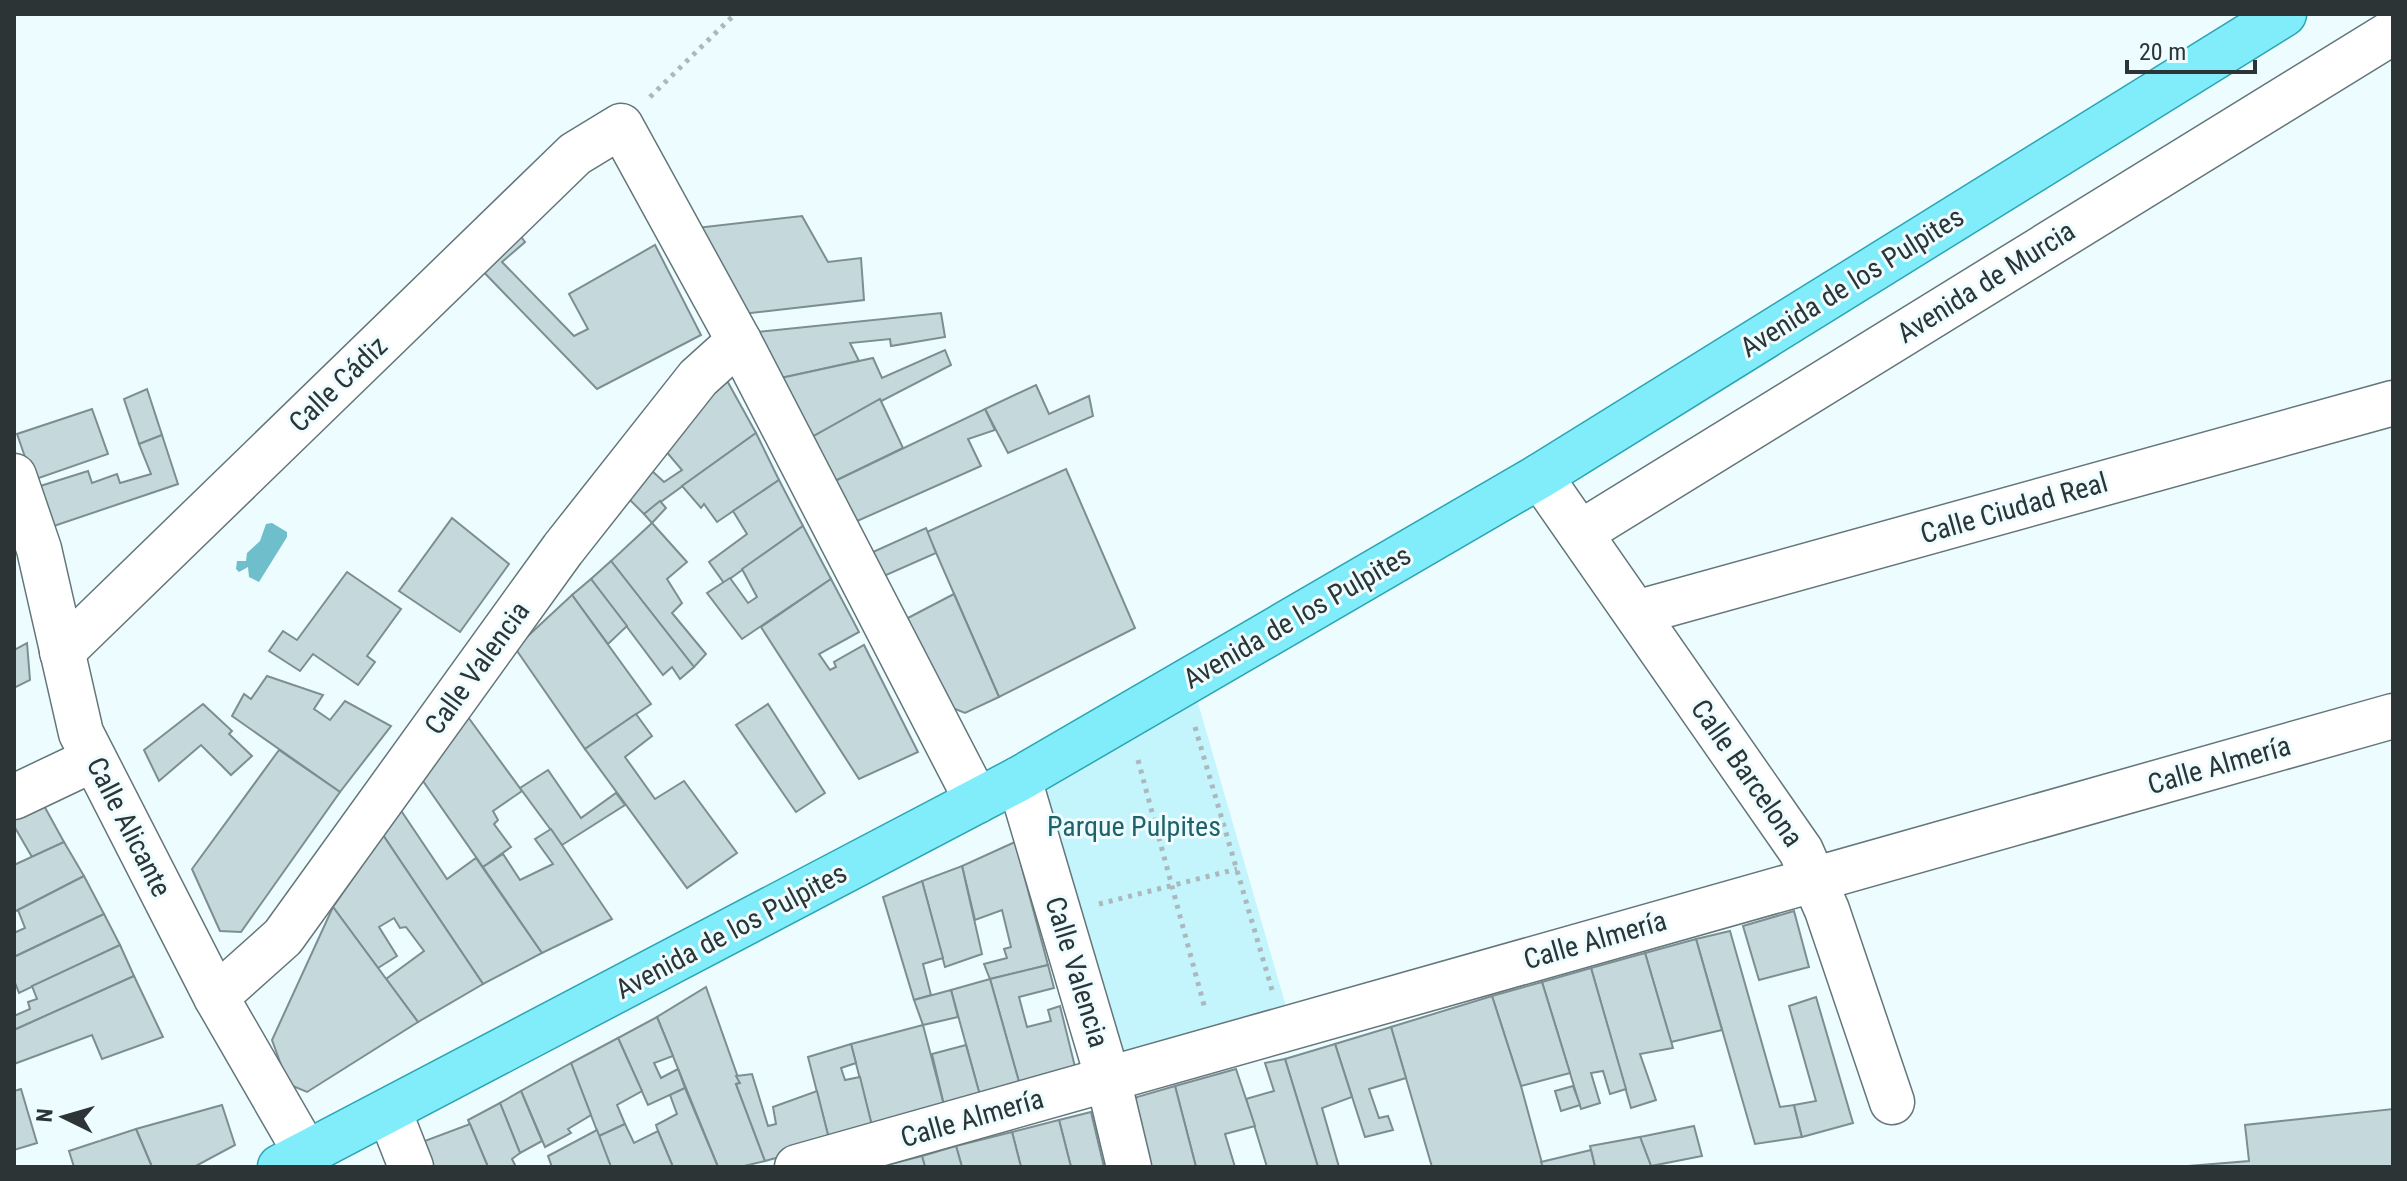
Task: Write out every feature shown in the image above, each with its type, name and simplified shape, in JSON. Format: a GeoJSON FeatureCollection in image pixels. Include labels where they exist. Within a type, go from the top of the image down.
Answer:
{"type":"FeatureCollection","features":[{"type":"Feature","properties":{"kind":"main road","name":"Avenida de los Pulpites"},"geometry":{"type":"LineString","coordinates":[[293,1160],[1019,779],[1540,476],[2284,14]]}},
{"type":"Feature","properties":{"kind":"street","name":"Avenida de Murcia"},"geometry":{"type":"LineString","coordinates":[[1580,533],[2393,32]]}},
{"type":"Feature","properties":{"kind":"street"},"geometry":{"type":"LineString","coordinates":[[621,126],[739,341],[977,801]]}},
{"type":"Feature","properties":{"kind":"street","name":"Calle Cádiz"},"geometry":{"type":"LineString","coordinates":[[62,652],[575,154],[621,126]]}},
{"type":"Feature","properties":{"kind":"street","name":"Calle Valencia"},"geometry":{"type":"LineString","coordinates":[[216,997],[283,937],[563,549],[698,378],[739,341]]}},
{"type":"Feature","properties":{"kind":"street","name":"Calle Ciudad Real"},"geometry":{"type":"LineString","coordinates":[[1636,613],[2393,403]]}},
{"type":"Feature","properties":{"kind":"street","name":"Calle Alicante"},"geometry":{"type":"LineString","coordinates":[[14,476],[39,549],[81,733],[216,997],[293,1160]]}},
{"type":"Feature","properties":{"kind":"street","name":"Calle Barcelona"},"geometry":{"type":"LineString","coordinates":[[1540,476],[1801,851],[1814,878],[1892,1102]]}},
{"type":"Feature","properties":{"kind":"street","name":"Calle Almería"},"geometry":{"type":"LineString","coordinates":[[797,1167],[2393,716]]}},
{"type":"Feature","properties":{"kind":"street"},"geometry":{"type":"LineString","coordinates":[[14,797],[94,759]]}},
{"type":"Feature","properties":{"kind":"street","name":"Calle Valencia"},"geometry":{"type":"LineString","coordinates":[[1019,779],[1108,1079],[1129,1167]]}},
{"type":"Feature","properties":{"kind":"street"},"geometry":{"type":"LineString","coordinates":[[389,1111],[411,1167]]}},
{"type":"Feature","properties":{"kind":"path"},"geometry":{"type":"LineString","coordinates":[[621,126],[735,14]]}},
{"type":"Feature","properties":{"kind":"path"},"geometry":{"type":"LineString","coordinates":[[1183,684],[1283,1029]]}},
{"type":"Feature","properties":{"kind":"path"},"geometry":{"type":"LineString","coordinates":[[1127,716],[1216,1048]]}},
{"type":"Feature","properties":{"kind":"path"},"geometry":{"type":"LineString","coordinates":[[1059,914],[1237,869]]}},
{"type":"Feature","properties":{"kind":"green space","name":"Parque Pulpites"},"geometry":{"type":"Polygon","coordinates":[[[1191,679],[1292,1027],[1108,1079],[1019,779],[1191,679]]]}},
{"type":"Feature","properties":{"kind":"shaded area"},"geometry":{"type":"Polygon","coordinates":[[[272,523],[287,532],[287,537],[259,582],[249,577],[248,567],[239,572],[236,569],[237,561],[246,561],[247,553],[260,541],[266,524],[272,523]]]}},
{"type":"Feature","properties":{"kind":"building"},"geometry":{"type":"Polygon","coordinates":[[[802,216],[828,262],[861,258],[864,300],[742,314],[696,228],[802,216]]]}},
{"type":"Feature","properties":{"kind":"building"},"geometry":{"type":"Polygon","coordinates":[[[511,223],[525,242],[502,262],[574,336],[588,329],[569,294],[655,245],[701,335],[597,389],[473,261],[511,223]]]}},
{"type":"Feature","properties":{"kind":"building"},"geometry":{"type":"Polygon","coordinates":[[[941,313],[945,337],[891,346],[890,339],[850,343],[859,361],[781,378],[757,332],[941,313]]]}},
{"type":"Feature","properties":{"kind":"building"},"geometry":{"type":"Polygon","coordinates":[[[945,350],[951,365],[812,437],[781,378],[873,358],[882,378],[945,350]]]}},
{"type":"Feature","properties":{"kind":"building"},"geometry":{"type":"Polygon","coordinates":[[[725,377],[756,433],[644,514],[628,498],[650,469],[664,482],[682,470],[664,449],[725,377]]]}},
{"type":"Feature","properties":{"kind":"building"},"geometry":{"type":"Polygon","coordinates":[[[1036,385],[1049,414],[1089,396],[1093,416],[1008,453],[985,409],[1036,385]]]}},
{"type":"Feature","properties":{"kind":"building"},"geometry":{"type":"Polygon","coordinates":[[[147,389],[162,435],[139,444],[124,399],[147,389]]]}},
{"type":"Feature","properties":{"kind":"building"},"geometry":{"type":"Polygon","coordinates":[[[880,399],[903,448],[835,481],[812,437],[880,399]]]}},
{"type":"Feature","properties":{"kind":"building"},"geometry":{"type":"Polygon","coordinates":[[[92,409],[108,454],[33,480],[17,434],[92,409]]]}},
{"type":"Feature","properties":{"kind":"building"},"geometry":{"type":"Polygon","coordinates":[[[985,409],[995,430],[968,439],[981,466],[855,522],[835,481],[985,409]]]}},
{"type":"Feature","properties":{"kind":"building"},"geometry":{"type":"Polygon","coordinates":[[[756,433],[779,480],[717,522],[704,504],[701,508],[682,486],[756,433]]]}},
{"type":"Feature","properties":{"kind":"building"},"geometry":{"type":"Polygon","coordinates":[[[162,435],[178,484],[48,528],[34,488],[88,471],[92,483],[117,474],[120,483],[151,474],[139,444],[162,435]]]}},
{"type":"Feature","properties":{"kind":"building"},"geometry":{"type":"Polygon","coordinates":[[[1066,469],[1135,628],[999,697],[927,532],[1066,469]]]}},
{"type":"Feature","properties":{"kind":"building"},"geometry":{"type":"Polygon","coordinates":[[[779,480],[803,526],[724,583],[709,562],[747,534],[733,511],[779,480]]]}},
{"type":"Feature","properties":{"kind":"building"},"geometry":{"type":"Polygon","coordinates":[[[660,501],[666,508],[652,523],[644,514],[660,501]]]}},
{"type":"Feature","properties":{"kind":"building"},"geometry":{"type":"Polygon","coordinates":[[[452,518],[509,564],[460,632],[399,591],[452,518]]]}},
{"type":"Feature","properties":{"kind":"building"},"geometry":{"type":"Polygon","coordinates":[[[652,523],[687,562],[667,579],[682,603],[672,613],[706,654],[694,667],[611,561],[652,523]]]}},
{"type":"Feature","properties":{"kind":"building"},"geometry":{"type":"Polygon","coordinates":[[[803,526],[831,579],[742,639],[707,593],[730,578],[748,603],[757,597],[742,569],[803,526]]]}},
{"type":"Feature","properties":{"kind":"building"},"geometry":{"type":"Polygon","coordinates":[[[926,528],[936,553],[884,576],[873,552],[926,528]]]}},
{"type":"Feature","properties":{"kind":"building"},"geometry":{"type":"Polygon","coordinates":[[[611,561],[694,667],[680,679],[672,667],[663,675],[591,579],[611,561]]]}},
{"type":"Feature","properties":{"kind":"building"},"geometry":{"type":"Polygon","coordinates":[[[347,572],[401,609],[367,656],[375,662],[358,685],[313,654],[300,671],[269,651],[283,631],[297,640],[347,572]]]}},
{"type":"Feature","properties":{"kind":"building"},"geometry":{"type":"Polygon","coordinates":[[[591,579],[627,626],[608,644],[572,595],[591,579]]]}},
{"type":"Feature","properties":{"kind":"building"},"geometry":{"type":"Polygon","coordinates":[[[831,579],[859,632],[819,654],[830,670],[836,667],[834,662],[864,645],[918,752],[859,779],[761,627],[831,579]]]}},
{"type":"Feature","properties":{"kind":"building"},"geometry":{"type":"Polygon","coordinates":[[[954,594],[999,697],[965,713],[950,707],[904,620],[954,594]]]}},
{"type":"Feature","properties":{"kind":"building"},"geometry":{"type":"Polygon","coordinates":[[[572,595],[651,704],[585,749],[515,648],[572,595]]]}},
{"type":"Feature","properties":{"kind":"building"},"geometry":{"type":"Polygon","coordinates":[[[27,643],[30,680],[14,688],[14,650],[27,643]]]}},
{"type":"Feature","properties":{"kind":"building"},"geometry":{"type":"Polygon","coordinates":[[[267,676],[323,695],[314,709],[330,720],[345,701],[391,726],[340,792],[232,716],[244,694],[251,699],[267,676]]]}},
{"type":"Feature","properties":{"kind":"building"},"geometry":{"type":"Polygon","coordinates":[[[203,704],[232,731],[229,734],[252,756],[231,775],[201,745],[159,781],[144,750],[203,704]]]}},
{"type":"Feature","properties":{"kind":"building"},"geometry":{"type":"Polygon","coordinates":[[[768,704],[825,793],[796,812],[736,725],[768,704]]]}},
{"type":"Feature","properties":{"kind":"building"},"geometry":{"type":"Polygon","coordinates":[[[636,714],[652,736],[625,757],[655,799],[684,781],[737,853],[687,888],[585,749],[636,714]]]}},
{"type":"Feature","properties":{"kind":"building"},"geometry":{"type":"Polygon","coordinates":[[[468,717],[522,791],[493,811],[498,820],[494,824],[511,847],[483,867],[423,781],[468,717]]]}},
{"type":"Feature","properties":{"kind":"building"},"geometry":{"type":"Polygon","coordinates":[[[279,750],[340,792],[241,932],[220,931],[192,869],[279,750]]]}},
{"type":"Feature","properties":{"kind":"building"},"geometry":{"type":"Polygon","coordinates":[[[548,770],[581,818],[616,793],[625,805],[562,845],[520,788],[548,770]]]}},
{"type":"Feature","properties":{"kind":"building"},"geometry":{"type":"Polygon","coordinates":[[[37,793],[64,842],[32,857],[14,826],[14,806],[37,793]]]}},
{"type":"Feature","properties":{"kind":"building"},"geometry":{"type":"Polygon","coordinates":[[[400,809],[447,879],[476,858],[542,953],[483,984],[383,835],[400,809]]]}},
{"type":"Feature","properties":{"kind":"building"},"geometry":{"type":"Polygon","coordinates":[[[551,829],[612,919],[542,953],[483,867],[503,854],[520,880],[553,864],[535,839],[551,829]]]}},
{"type":"Feature","properties":{"kind":"building"},"geometry":{"type":"Polygon","coordinates":[[[383,835],[483,984],[418,1022],[386,979],[424,951],[406,927],[400,928],[394,918],[379,927],[397,956],[378,968],[333,907],[383,835]]]}},
{"type":"Feature","properties":{"kind":"building"},"geometry":{"type":"Polygon","coordinates":[[[64,842],[84,876],[14,912],[14,865],[64,842]]]}},
{"type":"Feature","properties":{"kind":"building"},"geometry":{"type":"Polygon","coordinates":[[[1015,842],[1048,965],[990,979],[984,964],[1007,958],[1004,949],[1011,947],[1002,910],[975,920],[962,866],[1015,842]]]}},
{"type":"Feature","properties":{"kind":"building"},"geometry":{"type":"Polygon","coordinates":[[[962,866],[982,954],[945,967],[922,881],[962,866]]]}},
{"type":"Feature","properties":{"kind":"building"},"geometry":{"type":"Polygon","coordinates":[[[84,876],[104,914],[14,957],[14,933],[25,928],[18,910],[84,876]]]}},
{"type":"Feature","properties":{"kind":"building"},"geometry":{"type":"Polygon","coordinates":[[[922,881],[943,958],[923,964],[931,995],[914,1000],[883,897],[922,881]]]}},
{"type":"Feature","properties":{"kind":"building"},"geometry":{"type":"Polygon","coordinates":[[[333,907],[418,1022],[307,1092],[288,1084],[272,1040],[333,907]]]}},
{"type":"Feature","properties":{"kind":"building"},"geometry":{"type":"Polygon","coordinates":[[[1794,911],[1809,967],[1759,980],[1743,926],[1794,911]]]}},
{"type":"Feature","properties":{"kind":"building"},"geometry":{"type":"Polygon","coordinates":[[[104,914],[120,945],[19,993],[14,980],[14,957],[104,914]]]}},
{"type":"Feature","properties":{"kind":"building"},"geometry":{"type":"Polygon","coordinates":[[[1730,931],[1780,1107],[1794,1105],[1802,1137],[1755,1144],[1696,939],[1730,931]]]}},
{"type":"Feature","properties":{"kind":"building"},"geometry":{"type":"Polygon","coordinates":[[[1696,939],[1722,1030],[1671,1042],[1645,953],[1696,939]]]}},
{"type":"Feature","properties":{"kind":"building"},"geometry":{"type":"Polygon","coordinates":[[[120,945],[134,976],[14,1030],[14,1016],[30,1009],[28,1002],[37,999],[32,986],[120,945]]]}},
{"type":"Feature","properties":{"kind":"building"},"geometry":{"type":"Polygon","coordinates":[[[1645,953],[1673,1048],[1640,1054],[1656,1100],[1631,1108],[1591,968],[1645,953]]]}},
{"type":"Feature","properties":{"kind":"building"},"geometry":{"type":"Polygon","coordinates":[[[1048,965],[1054,988],[1019,997],[1027,1027],[1051,1021],[1048,1010],[1060,1006],[1077,1075],[1021,1089],[990,979],[1048,965]]]}},
{"type":"Feature","properties":{"kind":"building"},"geometry":{"type":"Polygon","coordinates":[[[1591,968],[1626,1089],[1610,1094],[1603,1071],[1591,1073],[1600,1103],[1581,1109],[1542,982],[1591,968]]]}},
{"type":"Feature","properties":{"kind":"building"},"geometry":{"type":"Polygon","coordinates":[[[134,976],[163,1037],[102,1059],[92,1035],[14,1064],[14,1030],[134,976]]]}},
{"type":"Feature","properties":{"kind":"building"},"geometry":{"type":"Polygon","coordinates":[[[990,979],[1021,1089],[981,1099],[951,990],[990,979]]]}},
{"type":"Feature","properties":{"kind":"building"},"geometry":{"type":"Polygon","coordinates":[[[1542,982],[1570,1073],[1521,1086],[1492,996],[1542,982]]]}},
{"type":"Feature","properties":{"kind":"building"},"geometry":{"type":"Polygon","coordinates":[[[706,987],[740,1083],[736,1084],[765,1161],[740,1167],[718,1167],[657,1017],[706,987]]]}},
{"type":"Feature","properties":{"kind":"building"},"geometry":{"type":"Polygon","coordinates":[[[951,990],[958,1017],[923,1025],[914,1000],[951,990]]]}},
{"type":"Feature","properties":{"kind":"building"},"geometry":{"type":"Polygon","coordinates":[[[1492,996],[1543,1167],[1432,1167],[1391,1027],[1492,996]]]}},
{"type":"Feature","properties":{"kind":"building"},"geometry":{"type":"Polygon","coordinates":[[[1816,997],[1853,1123],[1802,1137],[1794,1105],[1816,1101],[1789,1006],[1816,997]]]}},
{"type":"Feature","properties":{"kind":"building"},"geometry":{"type":"Polygon","coordinates":[[[657,1017],[673,1056],[654,1063],[661,1078],[678,1069],[685,1088],[648,1105],[618,1038],[657,1017]]]}},
{"type":"Feature","properties":{"kind":"building"},"geometry":{"type":"Polygon","coordinates":[[[923,1025],[945,1109],[873,1130],[851,1044],[923,1025]]]}},
{"type":"Feature","properties":{"kind":"building"},"geometry":{"type":"Polygon","coordinates":[[[1391,1027],[1406,1078],[1369,1089],[1379,1118],[1388,1116],[1393,1130],[1365,1137],[1335,1044],[1391,1027]]]}},
{"type":"Feature","properties":{"kind":"building"},"geometry":{"type":"Polygon","coordinates":[[[618,1038],[642,1091],[617,1105],[625,1124],[599,1136],[571,1063],[618,1038]]]}},
{"type":"Feature","properties":{"kind":"building"},"geometry":{"type":"Polygon","coordinates":[[[851,1044],[856,1063],[841,1068],[845,1080],[860,1077],[873,1130],[830,1143],[808,1057],[851,1044]]]}},
{"type":"Feature","properties":{"kind":"building"},"geometry":{"type":"Polygon","coordinates":[[[1335,1044],[1352,1097],[1322,1108],[1339,1167],[1318,1167],[1285,1059],[1335,1044]]]}},
{"type":"Feature","properties":{"kind":"building"},"geometry":{"type":"Polygon","coordinates":[[[966,1045],[981,1099],[945,1109],[932,1054],[966,1045]]]}},
{"type":"Feature","properties":{"kind":"building"},"geometry":{"type":"Polygon","coordinates":[[[1285,1059],[1318,1167],[1267,1167],[1246,1099],[1274,1091],[1265,1063],[1285,1059]]]}},
{"type":"Feature","properties":{"kind":"building"},"geometry":{"type":"Polygon","coordinates":[[[571,1063],[591,1115],[568,1129],[571,1133],[545,1147],[521,1091],[571,1063]]]}},
{"type":"Feature","properties":{"kind":"building"},"geometry":{"type":"Polygon","coordinates":[[[1236,1069],[1255,1126],[1225,1134],[1235,1167],[1196,1167],[1175,1086],[1236,1069]]]}},
{"type":"Feature","properties":{"kind":"building"},"geometry":{"type":"Polygon","coordinates":[[[752,1074],[768,1126],[776,1124],[773,1107],[817,1091],[830,1143],[765,1161],[736,1084],[740,1083],[736,1076],[752,1074]]]}},
{"type":"Feature","properties":{"kind":"building"},"geometry":{"type":"Polygon","coordinates":[[[1175,1086],[1196,1167],[1137,1167],[1124,1119],[1137,1097],[1175,1086]]]}},
{"type":"Feature","properties":{"kind":"building"},"geometry":{"type":"Polygon","coordinates":[[[1573,1086],[1580,1105],[1561,1111],[1555,1091],[1573,1086]]]}},
{"type":"Feature","properties":{"kind":"building"},"geometry":{"type":"Polygon","coordinates":[[[685,1088],[718,1167],[673,1167],[656,1125],[677,1114],[670,1095],[685,1088]]]}},
{"type":"Feature","properties":{"kind":"building"},"geometry":{"type":"Polygon","coordinates":[[[21,1089],[37,1143],[14,1150],[14,1091],[21,1089]]]}},
{"type":"Feature","properties":{"kind":"building"},"geometry":{"type":"Polygon","coordinates":[[[521,1091],[542,1141],[520,1153],[500,1103],[521,1091]]]}},
{"type":"Feature","properties":{"kind":"building"},"geometry":{"type":"Polygon","coordinates":[[[500,1103],[520,1153],[512,1159],[516,1167],[488,1167],[468,1120],[500,1103]]]}},
{"type":"Feature","properties":{"kind":"building"},"geometry":{"type":"Polygon","coordinates":[[[222,1105],[235,1145],[194,1167],[152,1167],[136,1129],[222,1105]]]}},
{"type":"Feature","properties":{"kind":"building"},"geometry":{"type":"Polygon","coordinates":[[[2393,1109],[2393,1167],[2176,1167],[2249,1161],[2245,1125],[2393,1109]]]}},
{"type":"Feature","properties":{"kind":"building"},"geometry":{"type":"Polygon","coordinates":[[[1091,1112],[1104,1167],[1071,1167],[1059,1120],[1091,1112]]]}},
{"type":"Feature","properties":{"kind":"building"},"geometry":{"type":"Polygon","coordinates":[[[1059,1120],[1071,1167],[1021,1167],[1012,1132],[1059,1120]]]}},
{"type":"Feature","properties":{"kind":"building"},"geometry":{"type":"Polygon","coordinates":[[[470,1124],[488,1167],[424,1167],[414,1145],[470,1124]]]}},
{"type":"Feature","properties":{"kind":"building"},"geometry":{"type":"Polygon","coordinates":[[[625,1124],[634,1143],[658,1131],[673,1167],[611,1167],[599,1136],[625,1124]]]}},
{"type":"Feature","properties":{"kind":"building"},"geometry":{"type":"Polygon","coordinates":[[[1694,1126],[1702,1156],[1651,1166],[1640,1137],[1694,1126]]]}},
{"type":"Feature","properties":{"kind":"building"},"geometry":{"type":"Polygon","coordinates":[[[136,1129],[152,1167],[74,1167],[69,1151],[136,1129]]]}},
{"type":"Feature","properties":{"kind":"building"},"geometry":{"type":"Polygon","coordinates":[[[597,1130],[611,1167],[552,1167],[548,1156],[597,1130]]]}},
{"type":"Feature","properties":{"kind":"building"},"geometry":{"type":"Polygon","coordinates":[[[1012,1132],[1021,1167],[962,1167],[956,1146],[1012,1132]]]}},
{"type":"Feature","properties":{"kind":"building"},"geometry":{"type":"Polygon","coordinates":[[[1640,1137],[1651,1166],[1595,1167],[1590,1146],[1640,1137]]]}},
{"type":"Feature","properties":{"kind":"building"},"geometry":{"type":"Polygon","coordinates":[[[956,1146],[962,1167],[925,1167],[922,1156],[956,1146]]]}},
{"type":"Feature","properties":{"kind":"building"},"geometry":{"type":"Polygon","coordinates":[[[1591,1150],[1595,1167],[1543,1167],[1541,1162],[1591,1150]]]}},
{"type":"Feature","properties":{"kind":"building"},"geometry":{"type":"Polygon","coordinates":[[[922,1156],[925,1167],[879,1167],[922,1156]]]}}]}
